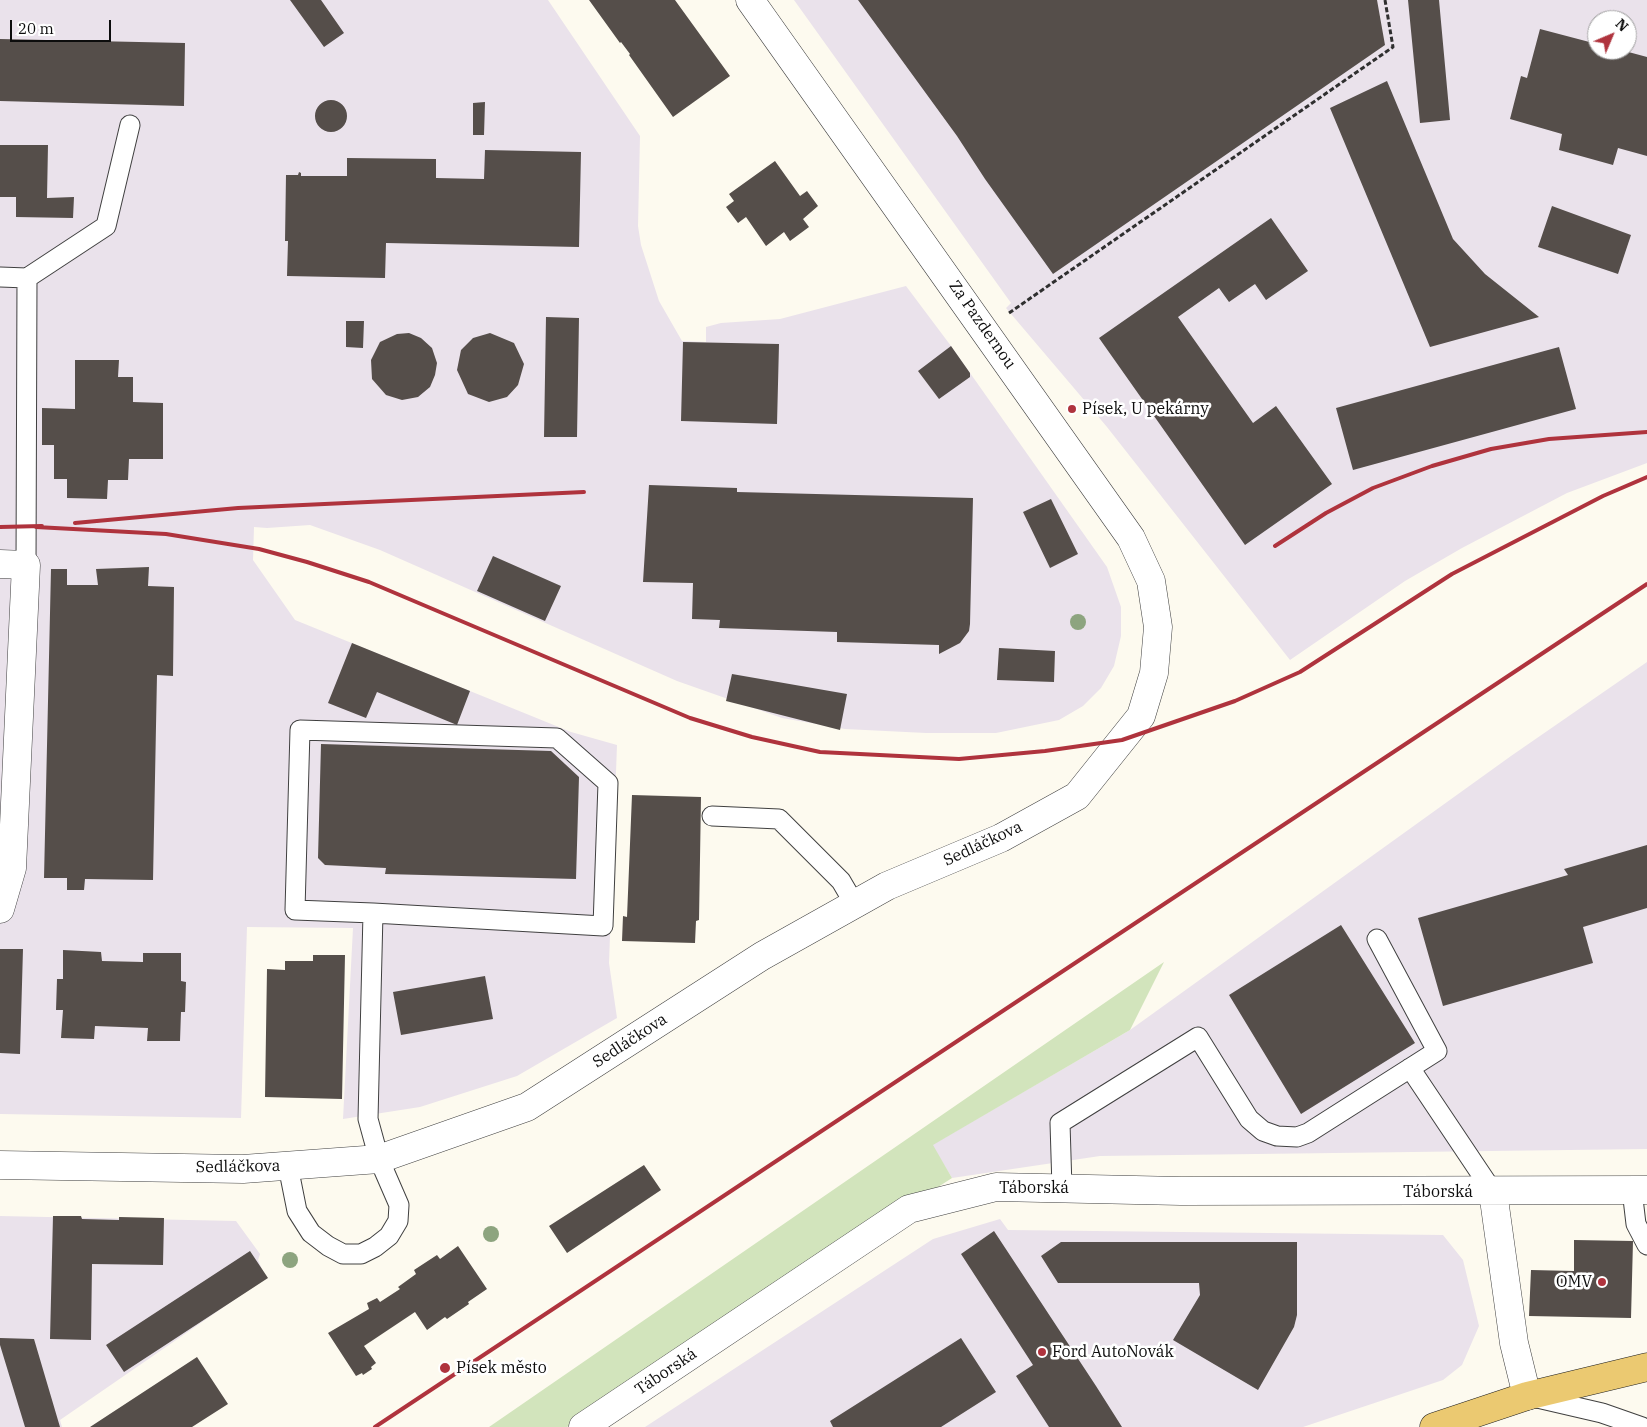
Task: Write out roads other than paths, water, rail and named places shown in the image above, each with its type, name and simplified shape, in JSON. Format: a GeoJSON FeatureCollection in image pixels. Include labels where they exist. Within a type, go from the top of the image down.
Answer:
{"type":"FeatureCollection","features":[{"type":"Feature","properties":{"kind":"main road"},"geometry":{"type":"LineString","coordinates":[[1434,1427],[1527,1396],[1647,1367]]}},
{"type":"Feature","properties":{"kind":"street","name":"Za Pazdernou"},"geometry":{"type":"LineString","coordinates":[[750,0],[1131,538],[1151,581],[1158,627],[1154,673]]}},
{"type":"Feature","properties":{"kind":"street"},"geometry":{"type":"LineString","coordinates":[[0,909],[12,868],[13,565]]}},
{"type":"Feature","properties":{"kind":"street","name":"Sedláčkova"},"geometry":{"type":"LineString","coordinates":[[0,1165],[242,1169],[379,1159],[527,1107],[762,956],[887,886],[1001,838],[1077,796],[1141,716],[1154,673]]}},
{"type":"Feature","properties":{"kind":"street","name":"Táborská"},"geometry":{"type":"LineString","coordinates":[[584,1427],[909,1209],[996,1187],[1190,1191],[1493,1192],[1640,1190]]}},
{"type":"Feature","properties":{"kind":"street","name":"Táborská"},"geometry":{"type":"LineString","coordinates":[[1493,1192],[1514,1343],[1527,1396]]}},
{"type":"Feature","properties":{"kind":"lane"},"geometry":{"type":"LineString","coordinates":[[0,277],[27,278],[106,226],[130,124]]}},
{"type":"Feature","properties":{"kind":"lane"},"geometry":{"type":"LineString","coordinates":[[13,565],[27,278]]}},
{"type":"Feature","properties":{"kind":"lane"},"geometry":{"type":"LineString","coordinates":[[300,730],[557,738],[608,782],[603,926],[374,913],[295,910],[300,730]]}},
{"type":"Feature","properties":{"kind":"lane"},"geometry":{"type":"LineString","coordinates":[[712,816],[779,818],[840,881],[855,904]]}},
{"type":"Feature","properties":{"kind":"lane"},"geometry":{"type":"LineString","coordinates":[[288,1166],[297,1211],[311,1233],[343,1254],[361,1254],[375,1247],[389,1236],[398,1221],[399,1205],[379,1159],[368,1119],[374,913]]}},
{"type":"Feature","properties":{"kind":"lane"},"geometry":{"type":"LineString","coordinates":[[1062,1188],[1060,1123],[1198,1037],[1249,1119],[1263,1131],[1277,1136],[1297,1137],[1308,1133],[1437,1051],[1377,939]]}},
{"type":"Feature","properties":{"kind":"lane"},"geometry":{"type":"LineString","coordinates":[[1410,1068],[1493,1192]]}},
{"type":"Feature","properties":{"kind":"lane"},"geometry":{"type":"LineString","coordinates":[[1640,1190],[1636,1224],[1647,1245]]}},
{"type":"Feature","properties":{"kind":"lane"},"geometry":{"type":"LineString","coordinates":[[1527,1396],[1602,1413],[1642,1427]]}},
{"type":"Feature","properties":{"kind":"railway"},"geometry":{"type":"LineString","coordinates":[[1275,546],[1326,513],[1373,488],[1432,466],[1491,449],[1549,439],[1647,432]]}},
{"type":"Feature","properties":{"kind":"railway"},"geometry":{"type":"LineString","coordinates":[[36,527],[166,534],[259,549],[369,582],[690,718],[752,737],[820,752],[959,759],[1045,751],[1122,740],[1235,701],[1300,672],[1452,574],[1603,496],[1647,477]]}},
{"type":"Feature","properties":{"kind":"railway"},"geometry":{"type":"LineString","coordinates":[[75,523],[238,508],[584,492]]}},
{"type":"Feature","properties":{"kind":"railway"},"geometry":{"type":"LineString","coordinates":[[0,527],[42,526]]}},
{"type":"Feature","properties":{"kind":"railway"},"geometry":{"type":"LineString","coordinates":[[375,1427],[1647,584]]}},
{"type":"Feature","properties":{"kind":"place","name":"Písek, U pekárny"},"geometry":{"type":"Point","coordinates":[1072,409]}},
{"type":"Feature","properties":{"kind":"place","name":"OMV"},"geometry":{"type":"Point","coordinates":[1602,1282]}},
{"type":"Feature","properties":{"kind":"place","name":"Ford AutoNovák"},"geometry":{"type":"Point","coordinates":[1042,1352]}},
{"type":"Feature","properties":{"kind":"place","name":"Písek město"},"geometry":{"type":"Point","coordinates":[445,1368]}}]}
